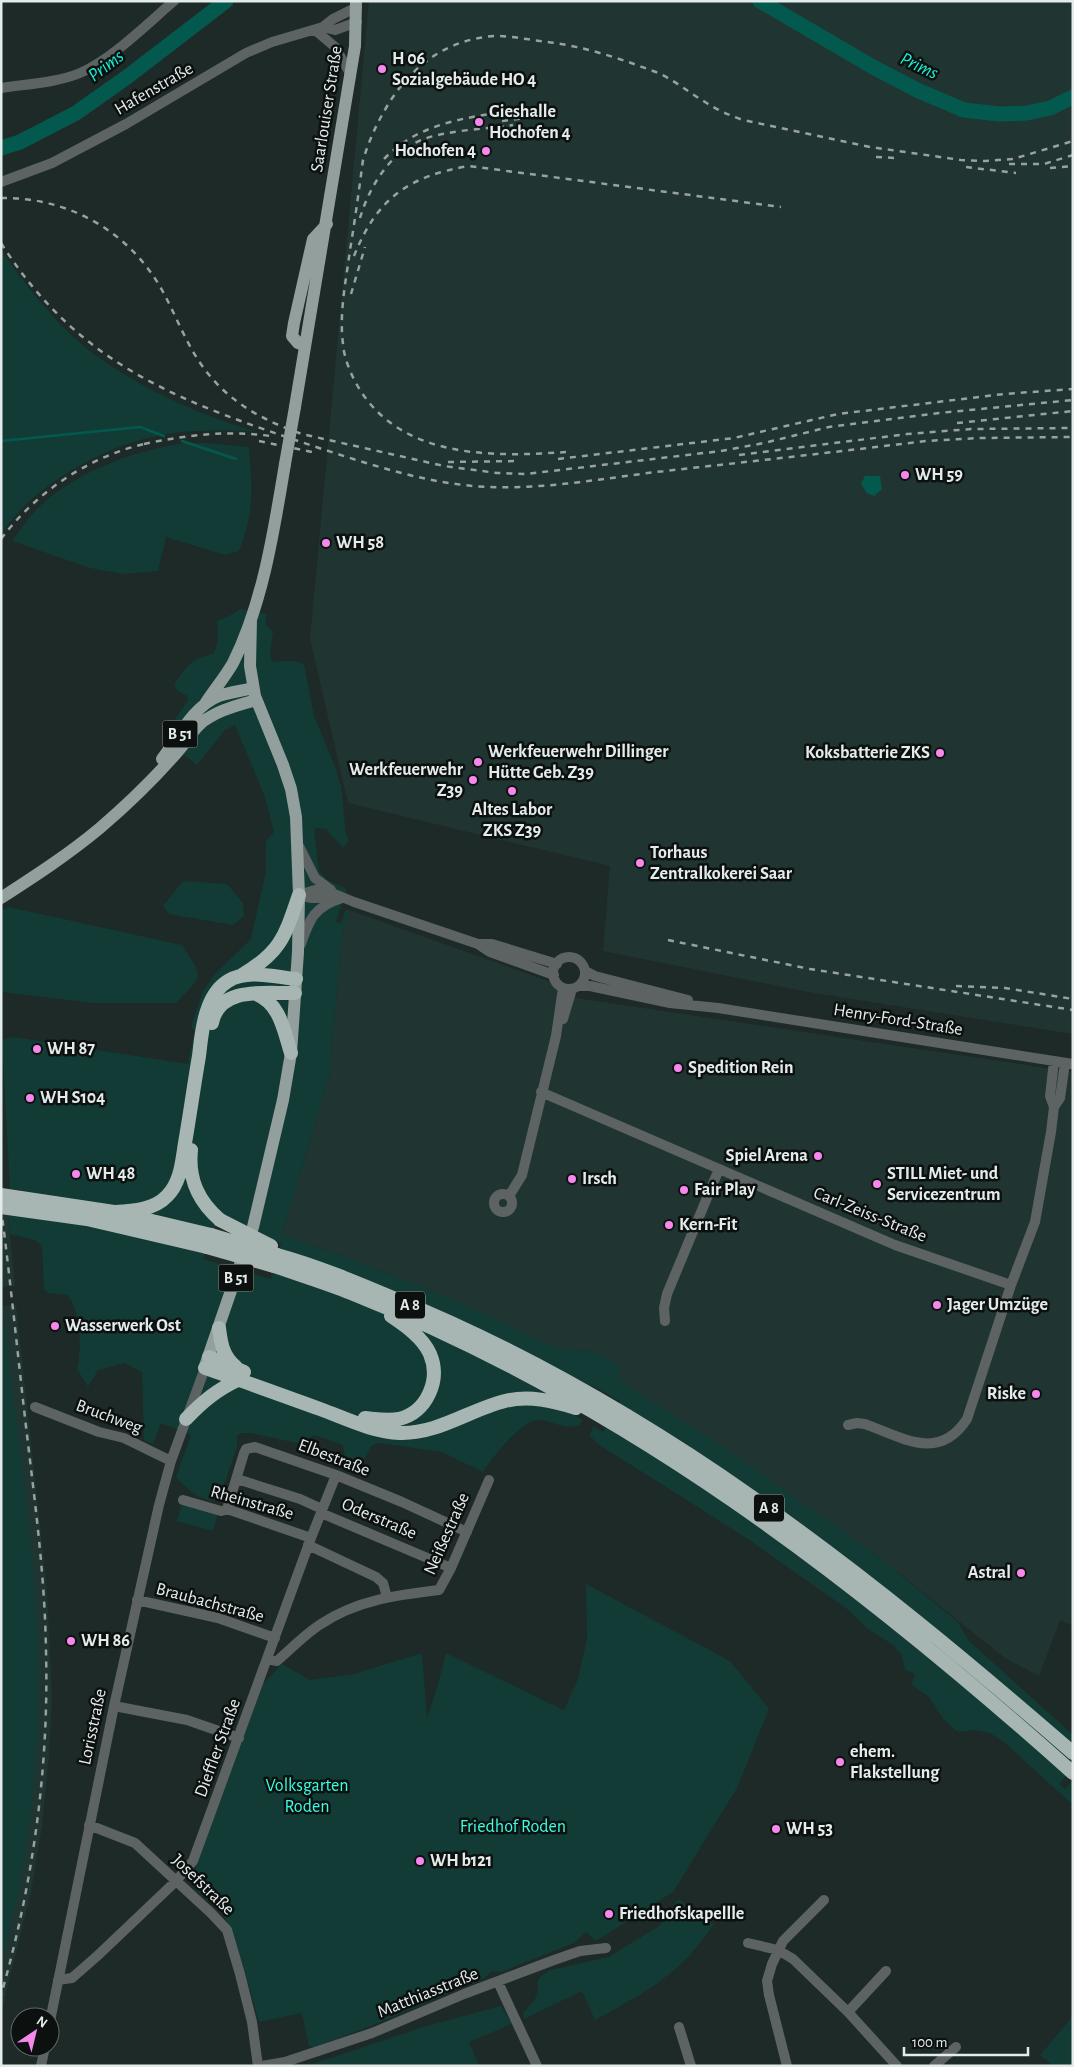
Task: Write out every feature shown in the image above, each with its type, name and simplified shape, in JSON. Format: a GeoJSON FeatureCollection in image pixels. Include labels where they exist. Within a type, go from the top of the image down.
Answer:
{"type":"FeatureCollection","features":[{"type":"Feature","properties":{"kind":"highway"},"geometry":{"type":"LineString","coordinates":[[114,1212],[135,1211],[157,1204],[174,1187],[182,1164],[204,1020],[208,1008],[220,988],[229,980],[240,976],[265,960],[278,946],[289,927],[299,895]]}},
{"type":"Feature","properties":{"kind":"highway"},"geometry":{"type":"LineString","coordinates":[[240,976],[257,975],[295,986]]}},
{"type":"Feature","properties":{"kind":"highway"},"geometry":{"type":"LineString","coordinates":[[277,1257],[220,1220],[204,1203],[196,1192],[190,1163],[213,1018],[218,1008],[224,1001],[235,996],[295,986]]}},
{"type":"Feature","properties":{"kind":"highway"},"geometry":{"type":"LineString","coordinates":[[255,994],[264,997],[275,1008],[291,1053]]}},
{"type":"Feature","properties":{"kind":"highway","name":"A 8"},"geometry":{"type":"LineString","coordinates":[[1,1195],[20,1203],[87,1219],[209,1241],[302,1262],[422,1310],[508,1350],[581,1401]]}},
{"type":"Feature","properties":{"kind":"highway","name":"A 8"},"geometry":{"type":"LineString","coordinates":[[1,1207],[20,1203],[114,1212],[209,1241]]}},
{"type":"Feature","properties":{"kind":"highway","name":"A 8"},"geometry":{"type":"LineString","coordinates":[[277,1257],[478,1349],[611,1418],[706,1464],[839,1559],[915,1618],[1073,1753]]}},
{"type":"Feature","properties":{"kind":"highway"},"geometry":{"type":"LineString","coordinates":[[207,1363],[364,1418],[399,1419],[410,1414],[428,1397],[432,1387],[434,1377],[429,1353],[417,1337],[404,1325],[350,1292]]}},
{"type":"Feature","properties":{"kind":"highway"},"geometry":{"type":"LineString","coordinates":[[219,1328],[223,1352],[228,1361],[241,1375],[362,1425],[398,1433],[435,1428],[507,1400],[526,1398],[581,1401]]}},
{"type":"Feature","properties":{"kind":"highway"},"geometry":{"type":"LineString","coordinates":[[186,1419],[209,1397],[241,1375]]}},
{"type":"Feature","properties":{"kind":"highway","name":"A 8"},"geometry":{"type":"LineString","coordinates":[[611,1418],[737,1502],[863,1594],[990,1699],[1073,1773]]}},
{"type":"Feature","properties":{"kind":"main road","name":"Saarlouiser Straße"},"geometry":{"type":"LineString","coordinates":[[251,619],[274,530],[327,223],[351,75],[357,22],[357,4]]}},
{"type":"Feature","properties":{"kind":"main road"},"geometry":{"type":"LineString","coordinates":[[251,619],[250,666],[255,694]]}},
{"type":"Feature","properties":{"kind":"main road"},"geometry":{"type":"LineString","coordinates":[[205,704],[232,665],[251,619]]}},
{"type":"Feature","properties":{"kind":"main road","name":"B 51"},"geometry":{"type":"LineString","coordinates":[[125,805],[194,715],[205,704],[218,697],[255,694]]}},
{"type":"Feature","properties":{"kind":"main road","name":"B 51"},"geometry":{"type":"LineString","coordinates":[[1,898],[66,855],[101,827],[155,776],[208,717],[255,694]]}},
{"type":"Feature","properties":{"kind":"main road","name":"B 51"},"geometry":{"type":"LineString","coordinates":[[207,1363],[253,1227],[283,1100],[291,1053],[298,952],[299,895],[296,817],[291,789],[255,694]]}},
{"type":"Feature","properties":{"kind":"street"},"geometry":{"type":"LineString","coordinates":[[1,88],[67,78],[81,73],[113,52],[174,1]]}},
{"type":"Feature","properties":{"kind":"street","name":"Hafenstraße"},"geometry":{"type":"LineString","coordinates":[[319,29],[357,4]]}},
{"type":"Feature","properties":{"kind":"street","name":"Hafenstraße"},"geometry":{"type":"LineString","coordinates":[[1,182],[52,162],[126,124],[246,53],[272,42],[319,29],[335,30],[357,22]]}},
{"type":"Feature","properties":{"kind":"street"},"geometry":{"type":"LineString","coordinates":[[319,29],[335,47],[351,75]]}},
{"type":"Feature","properties":{"kind":"street"},"geometry":{"type":"LineString","coordinates":[[298,842],[310,871],[315,878],[342,898]]}},
{"type":"Feature","properties":{"kind":"street"},"geometry":{"type":"LineString","coordinates":[[299,895],[315,890],[325,890],[342,898],[478,944],[490,952],[554,975]]}},
{"type":"Feature","properties":{"kind":"street"},"geometry":{"type":"LineString","coordinates":[[298,952],[309,923],[318,909],[327,903],[342,898]]}},
{"type":"Feature","properties":{"kind":"street"},"geometry":{"type":"LineString","coordinates":[[478,944],[492,944],[557,964]]}},
{"type":"Feature","properties":{"kind":"street"},"geometry":{"type":"LineString","coordinates":[[509,1196],[522,1175],[541,1092],[572,987],[584,979],[585,971],[582,963],[574,958],[565,958],[557,964],[554,975],[557,983],[572,987]]}},
{"type":"Feature","properties":{"kind":"street","name":"Henry-Ford-Straße"},"geometry":{"type":"LineString","coordinates":[[585,971],[595,976],[718,1008]]}},
{"type":"Feature","properties":{"kind":"street","name":"Henry-Ford-Straße"},"geometry":{"type":"LineString","coordinates":[[572,987],[590,986],[670,1004],[718,1008],[1064,1063]]}},
{"type":"Feature","properties":{"kind":"street"},"geometry":{"type":"LineString","coordinates":[[848,1425],[865,1424],[928,1445],[935,1445],[961,1428],[970,1413],[1011,1286],[1035,1222],[1054,1107],[1060,1098],[1064,1063]]}},
{"type":"Feature","properties":{"kind":"street","name":"Carl-Zeiss-Straße"},"geometry":{"type":"LineString","coordinates":[[541,1092],[895,1245],[1011,1286]]}},
{"type":"Feature","properties":{"kind":"street"},"geometry":{"type":"LineString","coordinates":[[664,1321],[667,1294],[719,1169]]}},
{"type":"Feature","properties":{"kind":"street","name":"Lorisstraße"},"geometry":{"type":"LineString","coordinates":[[53,2007],[114,1706],[159,1505],[171,1461],[207,1363]]}},
{"type":"Feature","properties":{"kind":"street","name":"Bruchweg"},"geometry":{"type":"LineString","coordinates":[[35,1406],[100,1432],[124,1438],[171,1461]]}},
{"type":"Feature","properties":{"kind":"street","name":"Elbestraße"},"geometry":{"type":"LineString","coordinates":[[227,1509],[244,1453],[246,1449],[255,1447],[336,1475],[402,1502],[467,1532]]}},
{"type":"Feature","properties":{"kind":"street","name":"Dieffler Straße"},"geometry":{"type":"LineString","coordinates":[[58,1980],[72,1978],[189,1868],[198,1850],[321,1511],[336,1475]]}},
{"type":"Feature","properties":{"kind":"street","name":"Oderstraße"},"geometry":{"type":"LineString","coordinates":[[237,1479],[300,1499],[321,1511],[451,1568]]}},
{"type":"Feature","properties":{"kind":"street","name":"Neißestraße"},"geometry":{"type":"LineString","coordinates":[[267,1659],[277,1661],[320,1624],[348,1608],[386,1597],[439,1590],[451,1568],[489,1480]]}},
{"type":"Feature","properties":{"kind":"street","name":"Rheinstraße"},"geometry":{"type":"LineString","coordinates":[[183,1500],[221,1511],[227,1509],[310,1542],[383,1582],[386,1597]]}},
{"type":"Feature","properties":{"kind":"street","name":"Braubachstraße"},"geometry":{"type":"LineString","coordinates":[[137,1600],[218,1618],[275,1638]]}},
{"type":"Feature","properties":{"kind":"street"},"geometry":{"type":"LineString","coordinates":[[114,1706],[187,1720],[239,1738]]}},
{"type":"Feature","properties":{"kind":"street","name":"Josefstraße"},"geometry":{"type":"LineString","coordinates":[[89,1826],[135,1843],[227,1930],[252,2022],[260,2066]]}},
{"type":"Feature","properties":{"kind":"street"},"geometry":{"type":"LineString","coordinates":[[787,2066],[767,1981],[778,1950],[801,1921],[824,1900]]}},
{"type":"Feature","properties":{"kind":"street"},"geometry":{"type":"LineString","coordinates":[[748,1943],[778,1950],[793,1959],[848,2012],[897,2066]]}},
{"type":"Feature","properties":{"kind":"street","name":"Matthiasstraße"},"geometry":{"type":"LineString","coordinates":[[260,2066],[285,2062],[372,2033],[464,1994],[572,1954],[606,1948]]}},
{"type":"Feature","properties":{"kind":"street"},"geometry":{"type":"LineString","coordinates":[[848,2012],[886,1971]]}},
{"type":"Feature","properties":{"kind":"street"},"geometry":{"type":"LineString","coordinates":[[498,1982],[537,2066]]}},
{"type":"Feature","properties":{"kind":"street"},"geometry":{"type":"LineString","coordinates":[[679,2027],[691,2066]]}},
{"type":"Feature","properties":{"kind":"street"},"geometry":{"type":"LineString","coordinates":[[934,2066],[956,2047]]}},
{"type":"Feature","properties":{"kind":"shaded area"},"geometry":{"type":"Polygon","coordinates":[[[369,1],[1073,1],[1073,1034],[808,992],[603,951],[610,866],[348,803],[310,639],[369,1]]]}},
{"type":"Feature","properties":{"kind":"shaded area"},"geometry":{"type":"Polygon","coordinates":[[[865,476],[880,476],[882,489],[874,496],[867,493],[861,484],[865,476]]]}},
{"type":"Feature","properties":{"kind":"shaded area"},"geometry":{"type":"Polygon","coordinates":[[[349,910],[548,981],[560,993],[576,998],[1073,1072],[1073,1626],[1060,1620],[1039,1676],[1005,1658],[871,1551],[725,1448],[634,1390],[619,1378],[594,1351],[571,1350],[546,1344],[494,1318],[422,1286],[282,1234],[329,1078],[342,936],[349,910]]]}},
{"type":"Feature","properties":{"kind":"shaded area"},"geometry":{"type":"Polygon","coordinates":[[[1,1214],[8,1214],[15,1286],[1,1287],[1,1214]]]}},
{"type":"Feature","properties":{"kind":"shaded area"},"geometry":{"type":"Polygon","coordinates":[[[16,1305],[47,1590],[52,1697],[49,1756],[42,1826],[31,1892],[1,2013],[1,1962],[18,1890],[38,1698],[38,1641],[34,1591],[2,1306],[16,1305]]]}},
{"type":"Feature","properties":{"kind":"green space"},"geometry":{"type":"Polygon","coordinates":[[[1,250],[16,272],[68,332],[108,364],[155,392],[180,404],[254,431],[178,432],[121,446],[97,456],[52,483],[15,516],[1,535],[1,250]]]}},
{"type":"Feature","properties":{"kind":"green space"},"geometry":{"type":"Polygon","coordinates":[[[184,443],[249,447],[251,475],[250,511],[239,551],[225,555],[166,537],[158,571],[124,574],[90,568],[12,541],[41,505],[73,481],[126,457],[184,443]]]}},
{"type":"Feature","properties":{"kind":"green space"},"geometry":{"type":"Polygon","coordinates":[[[240,609],[266,614],[266,625],[273,631],[270,655],[272,661],[294,661],[304,664],[314,716],[341,786],[346,835],[349,841],[343,848],[326,829],[316,828],[314,831],[319,871],[327,880],[347,889],[336,921],[341,923],[346,909],[349,910],[342,936],[329,1078],[282,1234],[422,1286],[494,1318],[546,1344],[571,1350],[594,1351],[620,1367],[619,1378],[634,1390],[725,1448],[871,1551],[958,1622],[968,1640],[1073,1735],[1073,1769],[1059,1784],[1065,1789],[1073,1780],[1073,1805],[1004,1742],[990,1733],[974,1730],[962,1732],[955,1730],[944,1720],[929,1697],[913,1686],[912,1682],[915,1674],[905,1670],[902,1655],[893,1645],[868,1629],[847,1609],[745,1537],[598,1444],[590,1436],[593,1426],[603,1432],[620,1401],[591,1385],[574,1415],[583,1420],[579,1425],[568,1427],[543,1420],[531,1422],[508,1441],[483,1472],[442,1452],[380,1443],[372,1445],[359,1469],[353,1470],[346,1466],[343,1445],[314,1435],[304,1442],[297,1443],[250,1433],[241,1433],[237,1436],[237,1447],[219,1500],[200,1497],[176,1477],[191,1435],[161,1423],[153,1444],[144,1440],[142,1372],[125,1363],[98,1370],[88,1387],[77,1369],[80,1341],[78,1320],[72,1302],[67,1295],[49,1293],[44,1290],[42,1246],[35,1240],[10,1234],[8,1214],[19,1215],[21,1190],[10,1189],[2,1040],[13,1037],[188,1064],[195,1030],[192,1028],[192,1023],[203,991],[215,974],[251,939],[266,871],[266,841],[274,832],[265,797],[235,725],[225,730],[197,765],[163,737],[188,700],[187,696],[178,691],[174,685],[182,673],[194,661],[213,654],[218,634],[217,621],[240,609]],[[224,1214],[211,1235],[203,1259],[271,1279],[281,1243],[242,1225],[224,1214]]]}},
{"type":"Feature","properties":{"kind":"green space"},"geometry":{"type":"Polygon","coordinates":[[[183,881],[227,884],[243,903],[244,916],[233,925],[169,914],[163,906],[183,881]]]}},
{"type":"Feature","properties":{"kind":"green space"},"geometry":{"type":"Polygon","coordinates":[[[8,907],[182,945],[198,976],[192,986],[176,1003],[94,1003],[1,992],[1,911],[8,907]]]}},
{"type":"Feature","properties":{"kind":"green space"},"geometry":{"type":"Polygon","coordinates":[[[1,1298],[32,1554],[36,1597],[39,1679],[36,1760],[27,1844],[20,1885],[1,1962],[1,1298]]]}},
{"type":"Feature","properties":{"kind":"green space"},"geometry":{"type":"Polygon","coordinates":[[[182,1504],[218,1513],[213,1531],[177,1521],[182,1504]]]}},
{"type":"Feature","properties":{"kind":"green space","name":"Friedhof Roden"},"geometry":{"type":"Polygon","coordinates":[[[586,1584],[730,1661],[769,1709],[737,1788],[673,1892],[596,1941],[586,1932],[574,1943],[501,1972],[492,1971],[484,1978],[371,2026],[314,2047],[309,2046],[302,2013],[259,2022],[243,1965],[223,1912],[195,1890],[196,1867],[263,1684],[282,1664],[310,1680],[354,1674],[422,1653],[427,1719],[446,1653],[564,1710],[578,1679],[587,1639],[586,1584]]]}},
{"type":"Feature","properties":{"kind":"green space"},"geometry":{"type":"Polygon","coordinates":[[[678,1899],[714,1924],[690,1955],[669,1974],[645,1991],[595,2020],[582,1991],[524,2019],[523,2013],[534,2001],[538,1992],[537,1982],[540,1977],[550,1970],[609,1957],[659,1926],[678,1899]]]}},
{"type":"Feature","properties":{"kind":"green space"},"geometry":{"type":"Polygon","coordinates":[[[501,2006],[512,2024],[469,2042],[479,2066],[307,2066],[423,2027],[501,2006]]]}},
{"type":"Feature","properties":{"kind":"green space"},"geometry":{"type":"Polygon","coordinates":[[[1073,2016],[1073,2066],[1053,2066],[1040,2055],[1073,2016]]]}},
{"type":"Feature","properties":{"kind":"waterway","name":"Prims"},"geometry":{"type":"LineString","coordinates":[[1,148],[20,142],[76,113],[127,77],[226,1]]}},
{"type":"Feature","properties":{"kind":"waterway","name":"Prims"},"geometry":{"type":"LineString","coordinates":[[760,1],[873,67],[919,91],[964,110],[999,114],[1027,113],[1050,108],[1073,97]]}},
{"type":"Feature","properties":{"kind":"waterway"},"geometry":{"type":"LineString","coordinates":[[1,441],[140,427],[164,436]]}},
{"type":"Feature","properties":{"kind":"waterway"},"geometry":{"type":"LineString","coordinates":[[182,441],[236,459]]}},
{"type":"Feature","properties":{"kind":"railway"},"geometry":{"type":"LineString","coordinates":[[566,452],[538,454],[480,453],[452,449],[425,441],[400,430],[378,413],[360,390],[347,362],[342,332],[342,308],[363,160],[376,127],[396,93],[418,68],[445,49],[477,38],[495,36],[569,45],[611,56],[660,74],[714,107],[743,120],[870,147],[961,160],[985,161],[1013,159],[1073,141]]}},
{"type":"Feature","properties":{"kind":"railway"},"geometry":{"type":"LineString","coordinates":[[384,159],[399,145],[435,127],[473,117],[533,108]]}},
{"type":"Feature","properties":{"kind":"railway"},"geometry":{"type":"LineString","coordinates":[[502,121],[535,117]]}},
{"type":"Feature","properties":{"kind":"railway"},"geometry":{"type":"LineString","coordinates":[[360,218],[370,193],[383,171],[401,152],[412,144],[434,136],[513,125]]}},
{"type":"Feature","properties":{"kind":"railway"},"geometry":{"type":"LineString","coordinates":[[1009,164],[1044,164],[1073,155]]}},
{"type":"Feature","properties":{"kind":"railway"},"geometry":{"type":"LineString","coordinates":[[876,157],[896,158]]}},
{"type":"Feature","properties":{"kind":"railway"},"geometry":{"type":"LineString","coordinates":[[354,256],[373,219],[398,193],[429,176],[469,166],[781,207]]}},
{"type":"Feature","properties":{"kind":"railway"},"geometry":{"type":"LineString","coordinates":[[1050,168],[1073,166]]}},
{"type":"Feature","properties":{"kind":"railway"},"geometry":{"type":"LineString","coordinates":[[966,167],[1016,173]]}},
{"type":"Feature","properties":{"kind":"railway"},"geometry":{"type":"LineString","coordinates":[[1,198],[26,199],[73,211],[114,235],[148,269],[162,290],[195,356],[202,366],[219,386],[240,404],[276,424],[302,434],[444,466],[497,473],[526,474],[721,451],[764,443],[829,427],[939,413],[1073,400]]}},
{"type":"Feature","properties":{"kind":"railway"},"geometry":{"type":"LineString","coordinates":[[1,243],[32,286],[66,322],[101,351],[140,376],[181,397],[224,415],[382,468],[446,483],[490,487],[553,485],[926,441],[980,438],[1073,437]]}},
{"type":"Feature","properties":{"kind":"railway"},"geometry":{"type":"LineString","coordinates":[[351,294],[365,247]]}},
{"type":"Feature","properties":{"kind":"railway"},"geometry":{"type":"LineString","coordinates":[[558,459],[734,438],[838,414],[1004,394],[1073,389]]}},
{"type":"Feature","properties":{"kind":"railway"},"geometry":{"type":"LineString","coordinates":[[957,423],[1073,411]]}},
{"type":"Feature","properties":{"kind":"railway"},"geometry":{"type":"LineString","coordinates":[[739,455],[907,434],[971,429],[1073,428]]}},
{"type":"Feature","properties":{"kind":"railway"},"geometry":{"type":"LineString","coordinates":[[144,444],[207,434],[238,433],[270,436]]}},
{"type":"Feature","properties":{"kind":"railway"},"geometry":{"type":"LineString","coordinates":[[259,441],[312,452]]}},
{"type":"Feature","properties":{"kind":"railway"},"geometry":{"type":"LineString","coordinates":[[1,539],[31,505],[67,478],[106,456],[149,443]]}},
{"type":"Feature","properties":{"kind":"railway"},"geometry":{"type":"LineString","coordinates":[[448,462],[520,461]]}},
{"type":"Feature","properties":{"kind":"railway"},"geometry":{"type":"LineString","coordinates":[[668,940],[810,969],[1073,1010]]}},
{"type":"Feature","properties":{"kind":"railway"},"geometry":{"type":"LineString","coordinates":[[956,986],[1005,988],[1073,999]]}},
{"type":"Feature","properties":{"kind":"railway"},"geometry":{"type":"LineString","coordinates":[[1,1208],[41,1564],[46,1652],[45,1739],[37,1825],[22,1911],[1,1995]]}},
{"type":"Feature","properties":{"kind":"place","name":"H 06 Sozialgebäude HO 4"},"geometry":{"type":"Point","coordinates":[382,69]}},
{"type":"Feature","properties":{"kind":"place","name":"Gieshalle Hochofen 4"},"geometry":{"type":"Point","coordinates":[479,122]}},
{"type":"Feature","properties":{"kind":"place","name":"Hochofen 4"},"geometry":{"type":"Point","coordinates":[486,151]}},
{"type":"Feature","properties":{"kind":"place","name":"WH 59"},"geometry":{"type":"Point","coordinates":[905,475]}},
{"type":"Feature","properties":{"kind":"place","name":"WH 58"},"geometry":{"type":"Point","coordinates":[326,543]}},
{"type":"Feature","properties":{"kind":"place","name":"Koksbatterie ZKS"},"geometry":{"type":"Point","coordinates":[940,753]}},
{"type":"Feature","properties":{"kind":"place","name":"Werkfeuerwehr Dillinger Hütte Geb. Z39"},"geometry":{"type":"Point","coordinates":[478,762]}},
{"type":"Feature","properties":{"kind":"place","name":"Werkfeuerwehr Z39"},"geometry":{"type":"Point","coordinates":[473,780]}},
{"type":"Feature","properties":{"kind":"place","name":"Altes Labor ZKS Z39"},"geometry":{"type":"Point","coordinates":[512,791]}},
{"type":"Feature","properties":{"kind":"place","name":"Torhaus Zentralkokerei Saar"},"geometry":{"type":"Point","coordinates":[640,863]}},
{"type":"Feature","properties":{"kind":"place","name":"WH 87"},"geometry":{"type":"Point","coordinates":[37,1049]}},
{"type":"Feature","properties":{"kind":"place","name":"Spedition Rein"},"geometry":{"type":"Point","coordinates":[678,1068]}},
{"type":"Feature","properties":{"kind":"place","name":"WH S104"},"geometry":{"type":"Point","coordinates":[30,1098]}},
{"type":"Feature","properties":{"kind":"place","name":"Spiel Arena"},"geometry":{"type":"Point","coordinates":[818,1156]}},
{"type":"Feature","properties":{"kind":"place","name":"WH 48"},"geometry":{"type":"Point","coordinates":[76,1174]}},
{"type":"Feature","properties":{"kind":"place","name":"Irsch"},"geometry":{"type":"Point","coordinates":[572,1179]}},
{"type":"Feature","properties":{"kind":"place","name":"STILL Miet- und Servicezentrum"},"geometry":{"type":"Point","coordinates":[877,1184]}},
{"type":"Feature","properties":{"kind":"place","name":"Fair Play"},"geometry":{"type":"Point","coordinates":[684,1190]}},
{"type":"Feature","properties":{"kind":"place","name":"Kern-Fit"},"geometry":{"type":"Point","coordinates":[669,1225]}},
{"type":"Feature","properties":{"kind":"place","name":"Jager Umzüge"},"geometry":{"type":"Point","coordinates":[937,1305]}},
{"type":"Feature","properties":{"kind":"place","name":"Wasserwerk Ost"},"geometry":{"type":"Point","coordinates":[55,1326]}},
{"type":"Feature","properties":{"kind":"place","name":"Riske"},"geometry":{"type":"Point","coordinates":[1036,1394]}},
{"type":"Feature","properties":{"kind":"place","name":"Astral"},"geometry":{"type":"Point","coordinates":[1021,1573]}},
{"type":"Feature","properties":{"kind":"place","name":"WH 86"},"geometry":{"type":"Point","coordinates":[71,1641]}},
{"type":"Feature","properties":{"kind":"place","name":"ehem. Flakstellung"},"geometry":{"type":"Point","coordinates":[840,1762]}},
{"type":"Feature","properties":{"kind":"place","name":"WH 53"},"geometry":{"type":"Point","coordinates":[776,1829]}},
{"type":"Feature","properties":{"kind":"place","name":"WH b121"},"geometry":{"type":"Point","coordinates":[420,1861]}},
{"type":"Feature","properties":{"kind":"place","name":"Friedhofskapellle"},"geometry":{"type":"Point","coordinates":[609,1914]}},
{"type":"Feature","properties":{"kind":"park label","name":"Volksgarten Roden"},"geometry":{"type":"Point","coordinates":[307,1796]}}]}
